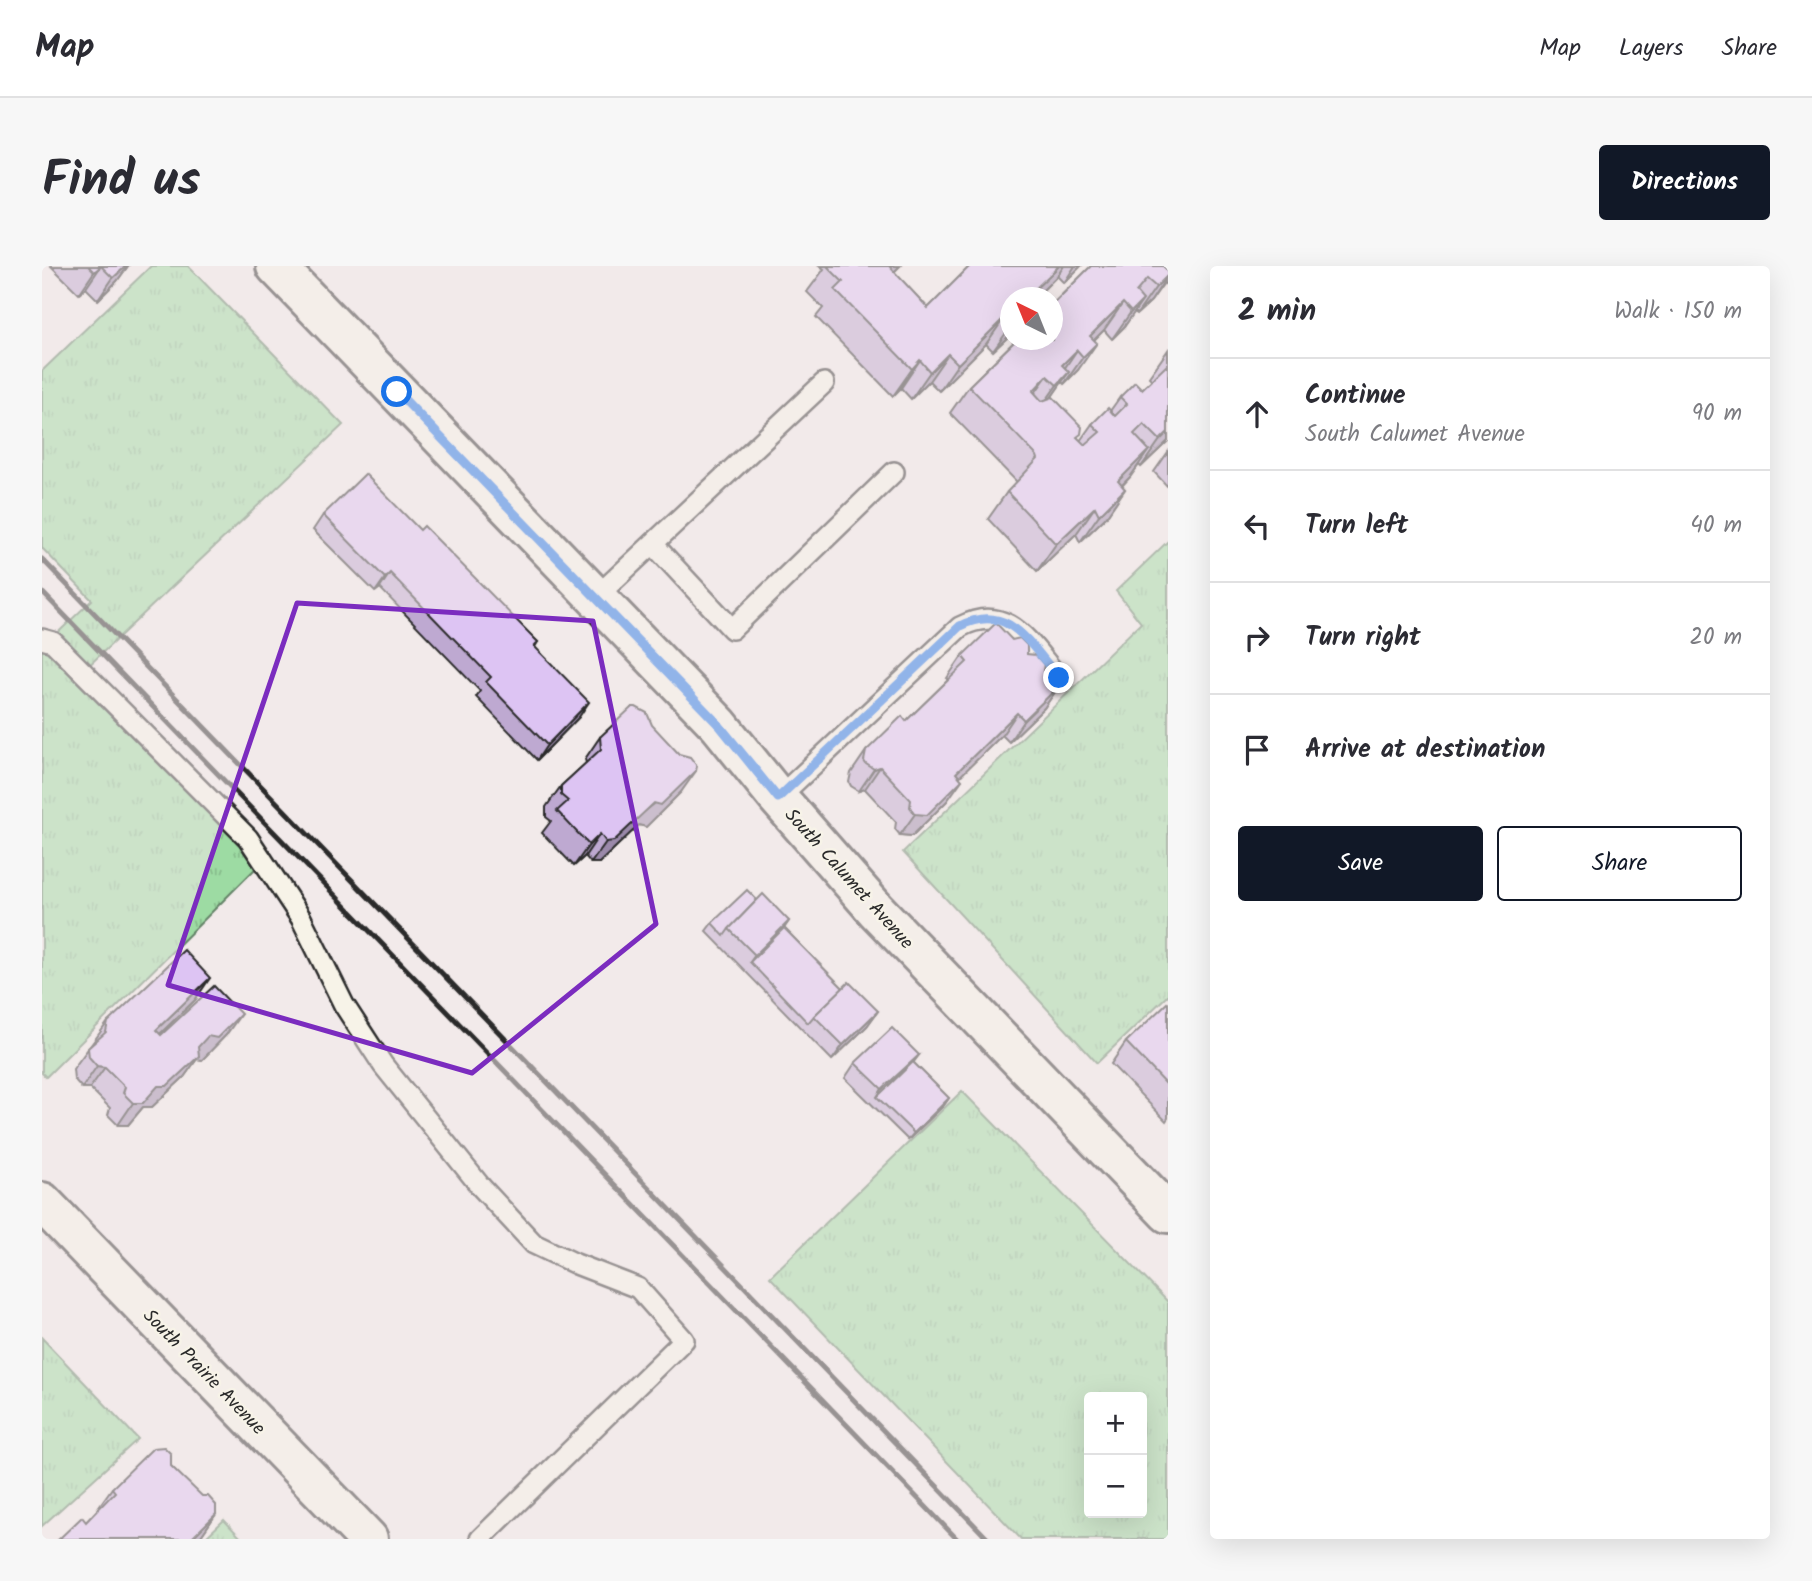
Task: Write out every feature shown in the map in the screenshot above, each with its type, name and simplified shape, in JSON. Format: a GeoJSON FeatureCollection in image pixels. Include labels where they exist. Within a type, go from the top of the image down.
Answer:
{"type":"FeatureCollection","features":[{"type":"Feature","properties":{"kind":"street","name":"South Calumet Avenue"},"geometry":{"type":"LineString","coordinates":[[276,266],[719,725],[778,798],[876,910],[1168,1213]]}},
{"type":"Feature","properties":{"kind":"street","name":"South Prairie Avenue"},"geometry":{"type":"LineString","coordinates":[[42,1202],[368,1539]]}},
{"type":"Feature","properties":{"kind":"lane"},"geometry":{"type":"LineString","coordinates":[[596,597],[824,383]]}},
{"type":"Feature","properties":{"kind":"lane"},"geometry":{"type":"LineString","coordinates":[[653,544],[732,629],[894,471]]}},
{"type":"Feature","properties":{"kind":"lane"},"geometry":{"type":"LineString","coordinates":[[778,798],[960,626],[976,618],[990,617],[1011,624],[1059,678]]}},
{"type":"Feature","properties":{"kind":"lane"},"geometry":{"type":"LineString","coordinates":[[42,639],[53,642],[247,838],[301,918],[344,1005],[383,1065],[481,1187],[534,1244],[638,1288],[684,1340],[480,1539]]}},
{"type":"Feature","properties":{"kind":"highlighted area"},"geometry":{"type":"Polygon","coordinates":[[[297,603],[593,621],[656,924],[472,1073],[168,985],[297,603]]]}},
{"type":"Feature","properties":{"kind":"green space"},"geometry":{"type":"Polygon","coordinates":[[[151,266],[188,266],[343,425],[82,672],[268,856],[46,1077],[42,1073],[42,648],[92,600],[42,548],[42,371],[151,266]]]}},
{"type":"Feature","properties":{"kind":"green space"},"geometry":{"type":"Polygon","coordinates":[[[1168,541],[1168,995],[1097,1063],[903,852],[1141,623],[1116,591],[1168,541]]]}},
{"type":"Feature","properties":{"kind":"green space"},"geometry":{"type":"Polygon","coordinates":[[[962,1091],[1168,1302],[1168,1539],[1021,1539],[770,1277],[962,1091]]]}},
{"type":"Feature","properties":{"kind":"green space"},"geometry":{"type":"Polygon","coordinates":[[[42,1338],[138,1439],[42,1526],[42,1338]]]}},
{"type":"Feature","properties":{"kind":"green space"},"geometry":{"type":"Polygon","coordinates":[[[224,1520],[242,1539],[204,1539],[224,1520]]]}},
{"type":"Feature","properties":{"kind":"building"},"geometry":{"type":"Polygon","coordinates":[[[88,266],[101,266],[94,272],[88,266]]]}},
{"type":"Feature","properties":{"kind":"building"},"geometry":{"type":"Polygon","coordinates":[[[101,266],[126,266],[113,278],[101,266]]]}},
{"type":"Feature","properties":{"kind":"building"},"geometry":{"type":"Polygon","coordinates":[[[827,266],[891,266],[928,308],[970,266],[1059,266],[1037,287],[1000,287],[1000,322],[958,364],[948,354],[930,372],[920,360],[912,369],[835,290],[843,282],[827,266]]]}},
{"type":"Feature","properties":{"kind":"building"},"geometry":{"type":"Polygon","coordinates":[[[1091,266],[1163,266],[1168,271],[1168,275],[1156,287],[1147,279],[1136,292],[1143,300],[1131,312],[1123,303],[1090,336],[1097,343],[1083,357],[1077,350],[1062,365],[1069,372],[1057,385],[1047,376],[1033,391],[1042,401],[1053,397],[1082,427],[1081,434],[1077,437],[1085,445],[1100,432],[1092,424],[1108,408],[1115,416],[1127,404],[1120,397],[1135,382],[1142,389],[1168,364],[1168,432],[1160,440],[1144,424],[1134,434],[1149,450],[1118,481],[1125,489],[1099,515],[1095,507],[1056,544],[1007,492],[1038,459],[1037,456],[969,386],[1006,350],[1063,350],[1063,294],[1091,266]]]}},
{"type":"Feature","properties":{"kind":"building"},"geometry":{"type":"Polygon","coordinates":[[[365,474],[420,530],[424,526],[538,642],[534,646],[589,702],[547,745],[486,682],[491,677],[390,573],[385,578],[323,515],[365,474]]]}},
{"type":"Feature","properties":{"kind":"building"},"geometry":{"type":"Polygon","coordinates":[[[996,623],[1012,640],[1020,638],[1027,645],[1027,654],[1036,655],[1044,664],[1043,671],[1059,686],[1024,720],[1017,713],[956,773],[962,780],[927,815],[915,814],[910,807],[911,800],[880,767],[874,769],[866,764],[866,751],[902,716],[906,721],[967,662],[962,656],[996,623]]]}},
{"type":"Feature","properties":{"kind":"building"},"geometry":{"type":"Polygon","coordinates":[[[632,707],[647,713],[652,725],[679,754],[690,757],[697,766],[696,771],[661,805],[654,803],[614,841],[606,842],[600,834],[589,845],[557,811],[568,801],[561,795],[561,786],[601,749],[600,737],[632,707]]]}},
{"type":"Feature","properties":{"kind":"building"},"geometry":{"type":"Polygon","coordinates":[[[747,890],[757,900],[724,936],[712,923],[747,890]]]}},
{"type":"Feature","properties":{"kind":"building"},"geometry":{"type":"Polygon","coordinates":[[[763,894],[789,921],[755,955],[729,929],[763,894]]]}},
{"type":"Feature","properties":{"kind":"building"},"geometry":{"type":"Polygon","coordinates":[[[784,928],[843,988],[808,1023],[750,962],[784,928]]]}},
{"type":"Feature","properties":{"kind":"building"},"geometry":{"type":"Polygon","coordinates":[[[184,950],[210,978],[156,1030],[161,1035],[214,986],[241,1014],[217,1038],[208,1036],[198,1047],[199,1056],[167,1086],[158,1086],[143,1103],[133,1103],[123,1093],[125,1087],[105,1067],[97,1066],[89,1057],[88,1048],[106,1032],[108,1022],[184,950]]]}},
{"type":"Feature","properties":{"kind":"building"},"geometry":{"type":"Polygon","coordinates":[[[849,982],[878,1011],[843,1045],[814,1016],[849,982]]]}},
{"type":"Feature","properties":{"kind":"building"},"geometry":{"type":"Polygon","coordinates":[[[1168,1004],[1168,1086],[1126,1042],[1168,1004]]]}},
{"type":"Feature","properties":{"kind":"building"},"geometry":{"type":"Polygon","coordinates":[[[892,1028],[919,1055],[882,1089],[855,1063],[892,1028]]]}},
{"type":"Feature","properties":{"kind":"building"},"geometry":{"type":"Polygon","coordinates":[[[913,1062],[949,1098],[914,1133],[877,1097],[913,1062]]]}},
{"type":"Feature","properties":{"kind":"building"},"geometry":{"type":"Polygon","coordinates":[[[164,1447],[171,1454],[171,1466],[202,1496],[208,1496],[216,1505],[216,1514],[191,1539],[59,1539],[82,1517],[86,1522],[115,1492],[112,1488],[153,1448],[164,1447]]]}},
{"type":"Feature","properties":{"kind":"railway"},"geometry":{"type":"LineString","coordinates":[[42,559],[988,1539]]}},
{"type":"Feature","properties":{"kind":"railway"},"geometry":{"type":"LineString","coordinates":[[42,592],[957,1539]]}},
{"type":"Feature","properties":{"kind":"route"},"geometry":{"type":"LineString","coordinates":[[397,392],[719,725],[778,798],[960,626],[976,618],[990,617],[1011,624],[1059,678]]}}]}
